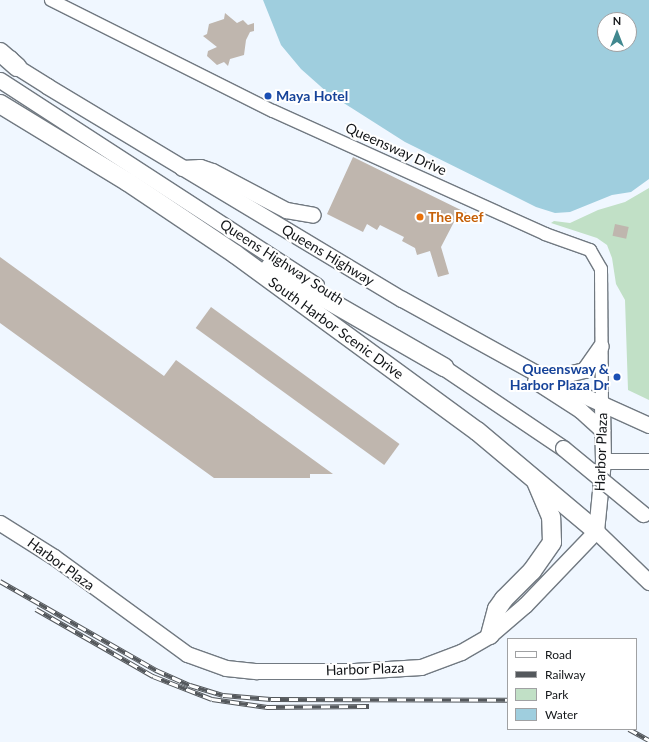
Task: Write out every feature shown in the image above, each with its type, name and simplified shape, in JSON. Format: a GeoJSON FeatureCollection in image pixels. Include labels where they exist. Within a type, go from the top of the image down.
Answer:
{"type":"FeatureCollection","features":[{"type":"Feature","properties":{"kind":"highway"},"geometry":{"type":"LineString","coordinates":[[0,52],[17,67]]}},
{"type":"Feature","properties":{"kind":"highway","name":"South Harbor Scenic Drive"},"geometry":{"type":"LineString","coordinates":[[0,104],[176,213],[477,431],[596,531]]}},
{"type":"Feature","properties":{"kind":"highway"},"geometry":{"type":"LineString","coordinates":[[176,213],[444,367]]}},
{"type":"Feature","properties":{"kind":"highway"},"geometry":{"type":"LineString","coordinates":[[490,635],[497,609],[504,599],[532,571],[552,542],[550,517],[539,493],[536,481]]}},
{"type":"Feature","properties":{"kind":"main road","name":"Queens Highway"},"geometry":{"type":"LineString","coordinates":[[0,46],[17,67],[182,168],[440,321],[547,379],[649,425]]}},
{"type":"Feature","properties":{"kind":"main road","name":"Queens Highway South"},"geometry":{"type":"LineString","coordinates":[[0,80],[444,367],[563,448],[646,517]]}},
{"type":"Feature","properties":{"kind":"main road"},"geometry":{"type":"LineString","coordinates":[[182,168],[200,167],[212,171],[286,210],[313,215]]}},
{"type":"Feature","properties":{"kind":"main road"},"geometry":{"type":"LineString","coordinates":[[440,321],[580,410],[602,430]]}},
{"type":"Feature","properties":{"kind":"main road"},"geometry":{"type":"LineString","coordinates":[[547,379],[562,378],[584,370],[601,346]]}},
{"type":"Feature","properties":{"kind":"main road","name":"Harbor Plaza"},"geometry":{"type":"LineString","coordinates":[[0,523],[54,557],[187,654],[226,668],[257,671],[354,671],[421,667],[461,652],[490,635],[526,605],[596,531],[602,461],[602,403]]}},
{"type":"Feature","properties":{"kind":"main road"},"geometry":{"type":"LineString","coordinates":[[602,461],[649,461]]}},
{"type":"Feature","properties":{"kind":"main road","name":"South Harbor Scenic Drive"},"geometry":{"type":"LineString","coordinates":[[596,531],[649,582]]}},
{"type":"Feature","properties":{"kind":"street","name":"Queensway Drive"},"geometry":{"type":"LineString","coordinates":[[51,0],[273,111],[544,234],[590,250],[601,269],[602,403]]}},
{"type":"Feature","properties":{"kind":"green space"},"geometry":{"type":"Polygon","coordinates":[[[649,188],[649,400],[628,390],[625,300],[616,284],[612,258],[607,245],[597,238],[551,223],[554,221],[570,223],[598,210],[625,202],[649,188]]]}},
{"type":"Feature","properties":{"kind":"water"},"geometry":{"type":"Polygon","coordinates":[[[263,0],[649,0],[649,179],[631,192],[612,195],[570,212],[555,213],[536,207],[405,142],[328,93],[301,69],[281,45],[263,0]]]}},
{"type":"Feature","properties":{"kind":"building"},"geometry":{"type":"Polygon","coordinates":[[[225,13],[237,23],[243,20],[248,25],[254,23],[254,31],[250,32],[246,40],[244,55],[230,59],[228,66],[224,62],[217,65],[207,56],[208,51],[217,47],[203,36],[207,34],[209,24],[224,19],[225,13]]]}},
{"type":"Feature","properties":{"kind":"building","name":"The Reef"},"geometry":{"type":"Polygon","coordinates":[[[353,157],[467,213],[462,224],[455,220],[441,247],[449,274],[438,277],[430,251],[417,255],[415,248],[402,241],[404,237],[380,225],[377,230],[367,224],[363,232],[327,214],[353,157]]]}},
{"type":"Feature","properties":{"kind":"building"},"geometry":{"type":"Polygon","coordinates":[[[615,224],[629,227],[626,239],[613,236],[615,224]]]}},
{"type":"Feature","properties":{"kind":"building"},"geometry":{"type":"Polygon","coordinates":[[[0,257],[164,376],[176,360],[333,474],[310,474],[310,478],[214,478],[0,323],[0,257]]]}},
{"type":"Feature","properties":{"kind":"building"},"geometry":{"type":"Polygon","coordinates":[[[211,307],[400,444],[384,465],[196,328],[211,307]]]}},
{"type":"Feature","properties":{"kind":"railway"},"geometry":{"type":"LineString","coordinates":[[0,581],[156,670],[190,685],[223,695],[271,699],[507,700]]}},
{"type":"Feature","properties":{"kind":"railway"},"geometry":{"type":"LineString","coordinates":[[36,609],[153,676],[212,699],[267,707],[369,706]]}},
{"type":"Feature","properties":{"kind":"railway"},"geometry":{"type":"LineString","coordinates":[[631,730],[649,740]]}},
{"type":"Feature","properties":{"kind":"place","name":"Maya Hotel"},"geometry":{"type":"Point","coordinates":[268,96]}},
{"type":"Feature","properties":{"kind":"place","name":"The Reef"},"geometry":{"type":"Point","coordinates":[420,217]}},
{"type":"Feature","properties":{"kind":"place","name":"Queensway & Harbor Plaza Dr"},"geometry":{"type":"Point","coordinates":[617,377]}}]}
